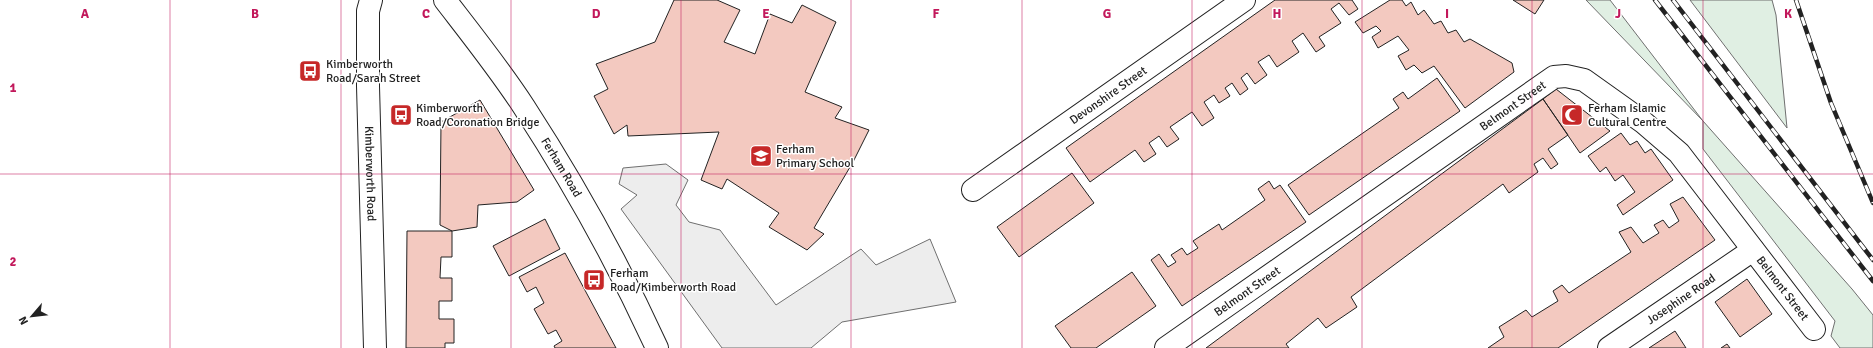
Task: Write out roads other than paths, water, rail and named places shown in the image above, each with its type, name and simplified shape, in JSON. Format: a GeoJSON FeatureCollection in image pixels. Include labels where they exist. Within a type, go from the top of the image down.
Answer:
{"type":"FeatureCollection","features":[{"type":"Feature","properties":{"kind":"street","name":"Ferham Road"},"geometry":{"type":"LineString","coordinates":[[445,0],[524,107],[580,198],[641,313],[657,348]]}},
{"type":"Feature","properties":{"kind":"street","name":"Devonshire Street"},"geometry":{"type":"LineString","coordinates":[[973,190],[1244,0]]}},
{"type":"Feature","properties":{"kind":"street","name":"Kimberworth Road"},"geometry":{"type":"LineString","coordinates":[[366,4],[375,348]]}},
{"type":"Feature","properties":{"kind":"street","name":"Belmont Street"},"geometry":{"type":"LineString","coordinates":[[1166,348],[1554,77],[1566,76],[1584,80],[1643,122],[1679,153],[1814,329]]}},
{"type":"Feature","properties":{"kind":"street","name":"Josephine Road"},"geometry":{"type":"LineString","coordinates":[[1609,348],[1753,250]]}},
{"type":"Feature","properties":{"kind":"railway"},"geometry":{"type":"LineString","coordinates":[[1655,0],[1873,281]]}},
{"type":"Feature","properties":{"kind":"railway"},"geometry":{"type":"LineString","coordinates":[[1673,0],[1873,260]]}},
{"type":"Feature","properties":{"kind":"railway"},"geometry":{"type":"LineString","coordinates":[[1796,0],[1831,103],[1873,203]]}},
{"type":"Feature","properties":{"kind":"place","name":"Kimberworth Road/Sarah Street"},"geometry":{"type":"Point","coordinates":[310,71]}},
{"type":"Feature","properties":{"kind":"place","name":"Kimberworth Road/Coronation Bridge"},"geometry":{"type":"Point","coordinates":[401,115]}},
{"type":"Feature","properties":{"kind":"place","name":"Ferham Islamic Cultural Centre"},"geometry":{"type":"Point","coordinates":[1572,115]}},
{"type":"Feature","properties":{"kind":"place","name":"Ferham Primary School"},"geometry":{"type":"Point","coordinates":[761,156]}},
{"type":"Feature","properties":{"kind":"place","name":"Ferham Road/Kimberworth Road"},"geometry":{"type":"Point","coordinates":[594,280]}}]}
